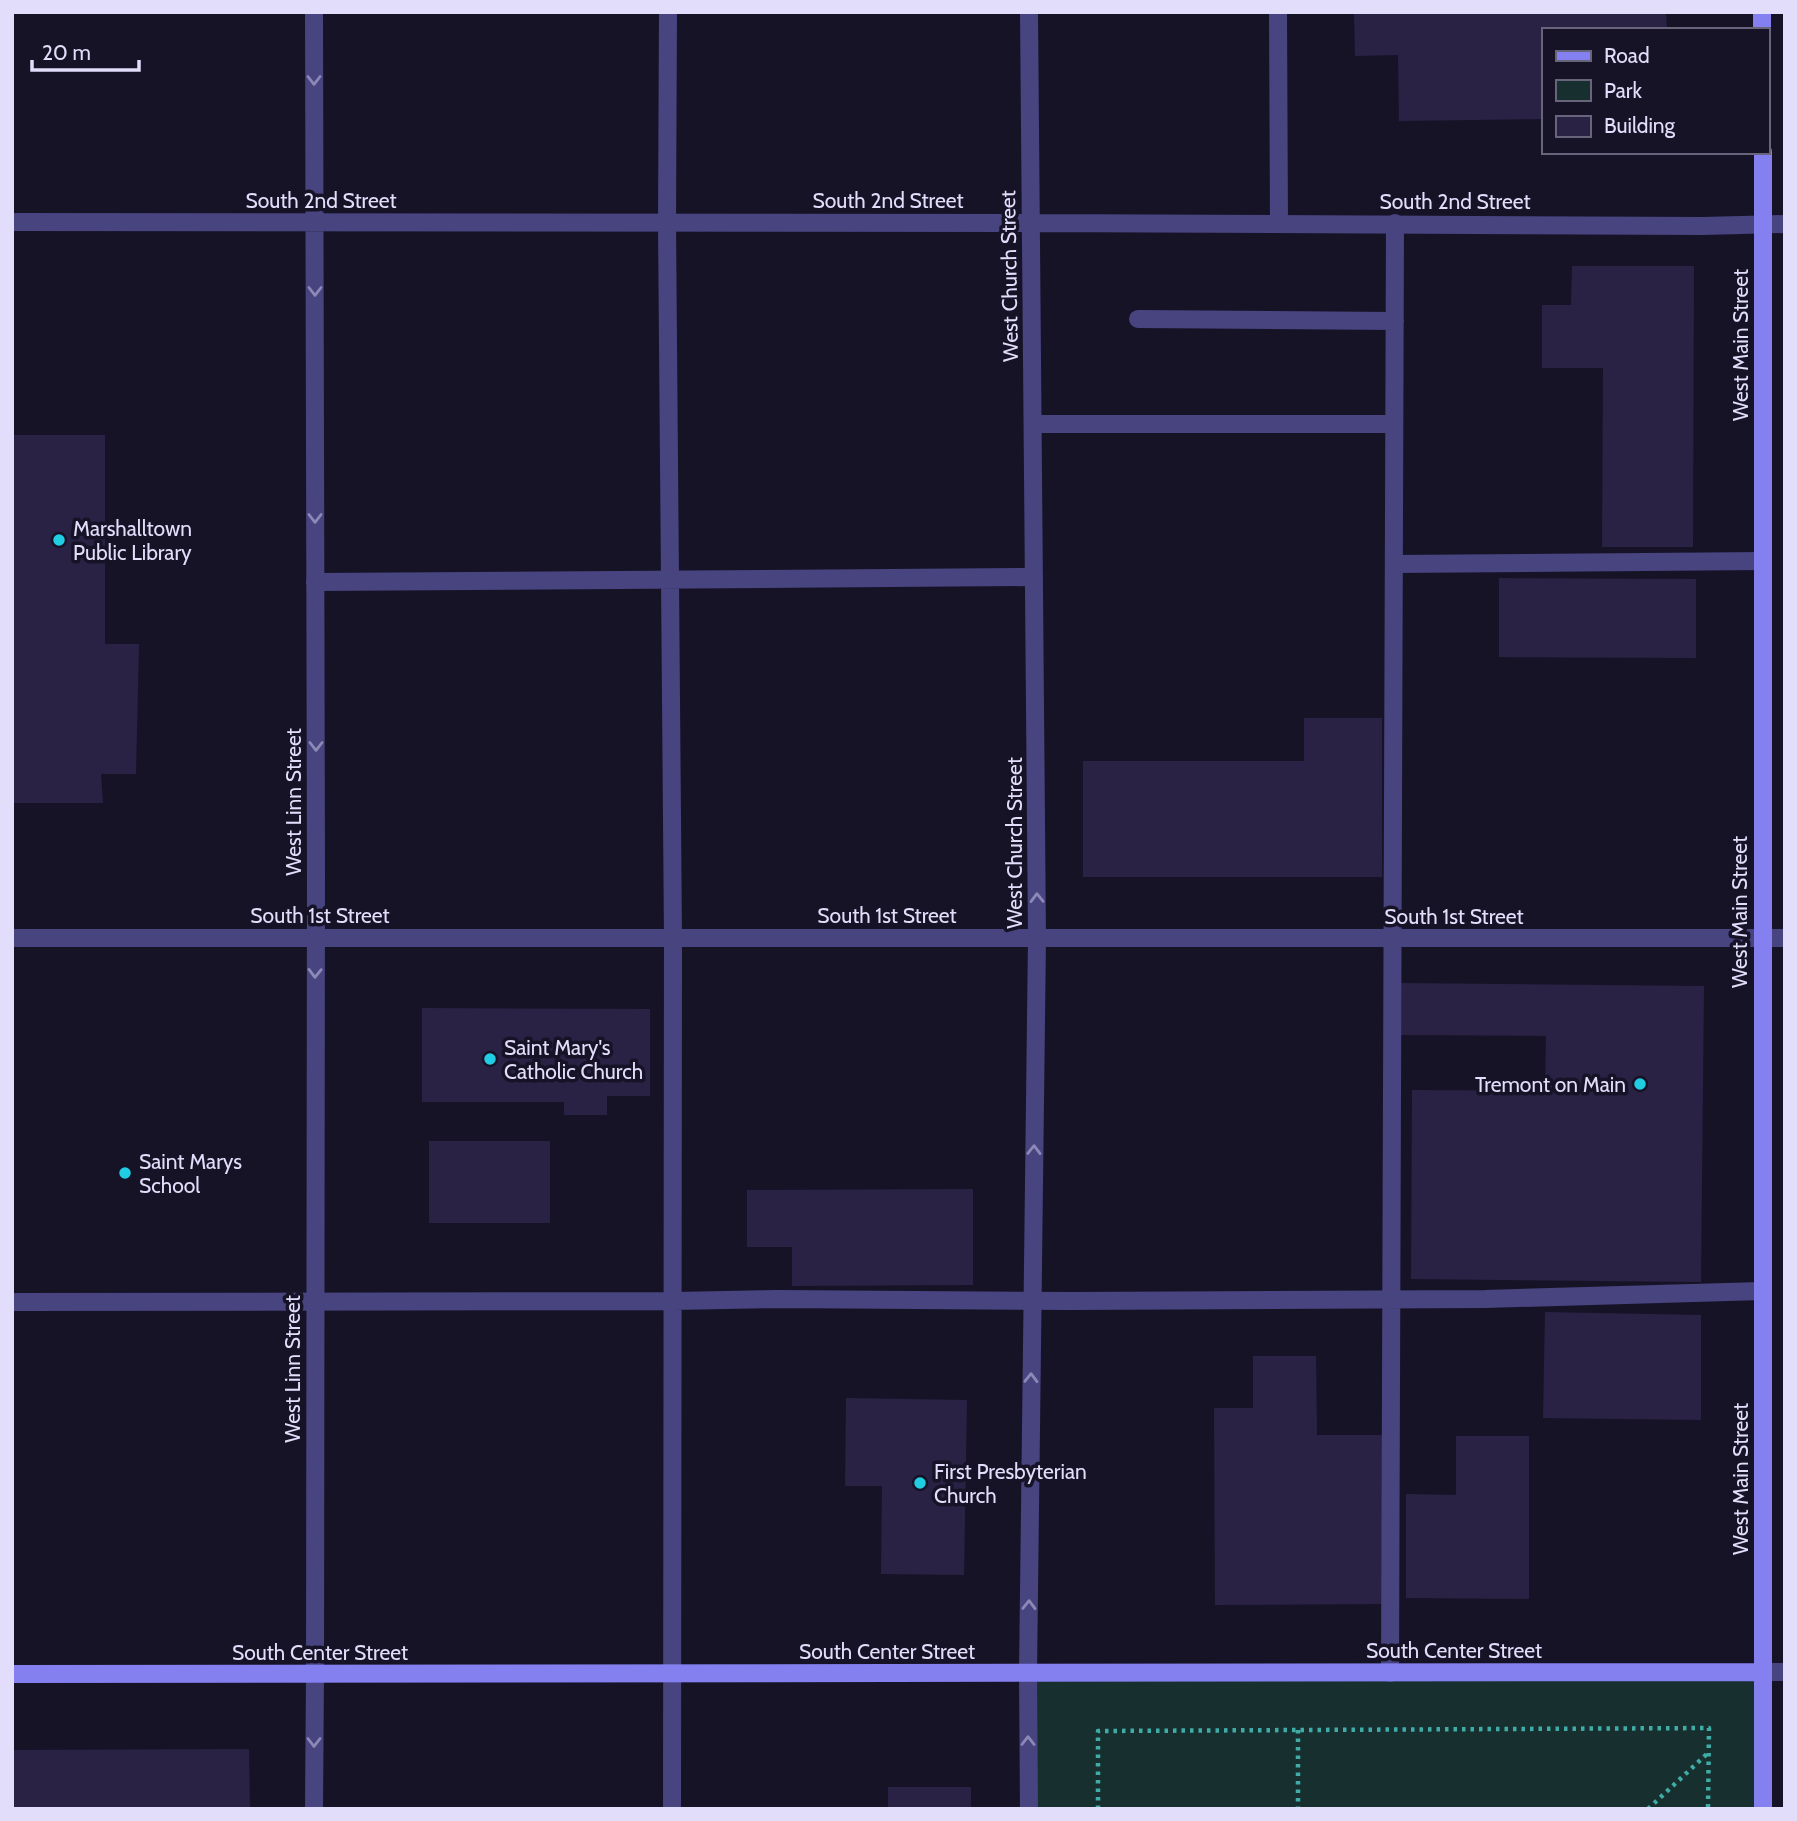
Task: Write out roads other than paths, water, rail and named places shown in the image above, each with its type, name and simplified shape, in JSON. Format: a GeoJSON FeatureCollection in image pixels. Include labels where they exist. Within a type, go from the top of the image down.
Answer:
{"type":"FeatureCollection","features":[{"type":"Feature","properties":{"kind":"main road","name":"West Main Street"},"geometry":{"type":"LineString","coordinates":[[1763,154],[1763,1809]]}},
{"type":"Feature","properties":{"kind":"main road","name":"South Center Street"},"geometry":{"type":"LineString","coordinates":[[12,1674],[1763,1672]]}},
{"type":"Feature","properties":{"kind":"street","name":"West Linn Street"},"geometry":{"type":"LineString","coordinates":[[314,12],[314,1809]]}},
{"type":"Feature","properties":{"kind":"street"},"geometry":{"type":"LineString","coordinates":[[668,12],[667,223],[673,938],[672,1809]]}},
{"type":"Feature","properties":{"kind":"street","name":"West Church Street"},"geometry":{"type":"LineString","coordinates":[[1029,1809],[1028,1674],[1037,938],[1030,12]]}},
{"type":"Feature","properties":{"kind":"street"},"geometry":{"type":"LineString","coordinates":[[1278,12],[1279,223]]}},
{"type":"Feature","properties":{"kind":"street","name":"South 2nd Street"},"geometry":{"type":"LineString","coordinates":[[12,222],[1785,224]]}},
{"type":"Feature","properties":{"kind":"street"},"geometry":{"type":"LineString","coordinates":[[1390,1673],[1395,223]]}},
{"type":"Feature","properties":{"kind":"street"},"geometry":{"type":"LineString","coordinates":[[1138,319],[1395,321]]}},
{"type":"Feature","properties":{"kind":"street"},"geometry":{"type":"LineString","coordinates":[[1033,424],[1394,424]]}},
{"type":"Feature","properties":{"kind":"street"},"geometry":{"type":"LineString","coordinates":[[1394,564],[1763,561]]}},
{"type":"Feature","properties":{"kind":"street"},"geometry":{"type":"LineString","coordinates":[[315,582],[1034,577]]}},
{"type":"Feature","properties":{"kind":"street","name":"South 1st Street"},"geometry":{"type":"LineString","coordinates":[[12,938],[1785,938]]}},
{"type":"Feature","properties":{"kind":"street"},"geometry":{"type":"LineString","coordinates":[[12,1301],[1485,1299],[1762,1291]]}},
{"type":"Feature","properties":{"kind":"street"},"geometry":{"type":"LineString","coordinates":[[1763,1672],[1785,1672]]}},
{"type":"Feature","properties":{"kind":"place","name":"Marshalltown Public Library"},"geometry":{"type":"Point","coordinates":[59,540]}},
{"type":"Feature","properties":{"kind":"place","name":"Saint Mary's Catholic Church"},"geometry":{"type":"Point","coordinates":[490,1059]}},
{"type":"Feature","properties":{"kind":"place","name":"Tremont on Main"},"geometry":{"type":"Point","coordinates":[1640,1084]}},
{"type":"Feature","properties":{"kind":"place","name":"Saint Marys School"},"geometry":{"type":"Point","coordinates":[125,1173]}},
{"type":"Feature","properties":{"kind":"place","name":"First Presbyterian Church"},"geometry":{"type":"Point","coordinates":[920,1483]}}]}
